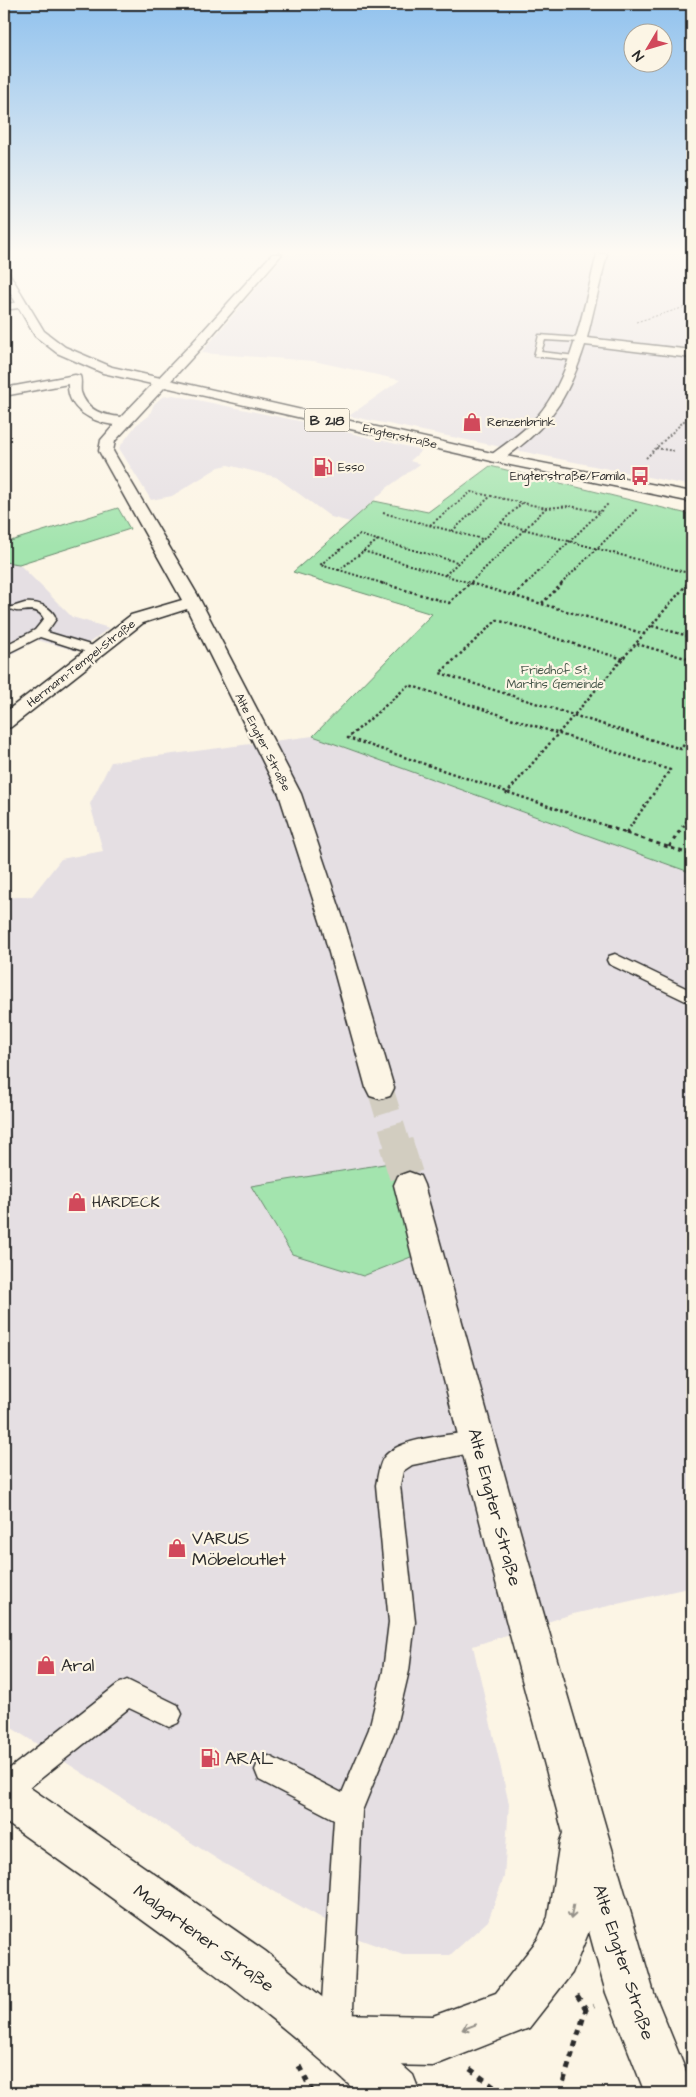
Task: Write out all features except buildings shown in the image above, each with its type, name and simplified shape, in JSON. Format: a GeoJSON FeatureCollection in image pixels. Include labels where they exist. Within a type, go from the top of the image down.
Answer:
{"type":"FeatureCollection","features":[{"type":"Feature","properties":{"kind":"street","name":"Engterstraße"},"geometry":{"type":"LineString","coordinates":[[65,352],[108,370],[161,383],[496,458],[692,497]]}},
{"type":"Feature","properties":{"kind":"street","name":"Alte Engter Straße"},"geometry":{"type":"LineString","coordinates":[[189,352],[108,440],[106,451],[192,603],[290,794],[334,927],[380,1088]]}},
{"type":"Feature","properties":{"kind":"street"},"geometry":{"type":"LineString","coordinates":[[496,458],[542,420],[559,398],[575,352]]}},
{"type":"Feature","properties":{"kind":"street"},"geometry":{"type":"LineString","coordinates":[[675,352],[692,354]]}},
{"type":"Feature","properties":{"kind":"street"},"geometry":{"type":"LineString","coordinates":[[4,392],[75,378],[73,390],[86,413],[99,418],[124,422]]}},
{"type":"Feature","properties":{"kind":"street","name":"Hermann-Tempel-Straße"},"geometry":{"type":"LineString","coordinates":[[4,723],[137,619],[168,608],[192,603]]}},
{"type":"Feature","properties":{"kind":"street","name":"Alte Engter Straße"},"geometry":{"type":"LineString","coordinates":[[409,1185],[477,1442],[630,1993],[670,2093]]}},
{"type":"Feature","properties":{"kind":"street","name":"Malgartener Straße"},"geometry":{"type":"LineString","coordinates":[[4,1795],[248,1968],[336,2040],[396,2093]]}},
{"type":"Feature","properties":{"kind":"street","name":"Alte Engter Straße"},"geometry":{"type":"LineString","coordinates":[[336,2040],[433,2041],[512,2011],[555,1956],[571,1919],[583,1829]]}},
{"type":"Feature","properties":{"kind":"lane"},"geometry":{"type":"LineString","coordinates":[[538,352],[537,354],[573,358]]}},
{"type":"Feature","properties":{"kind":"lane"},"geometry":{"type":"LineString","coordinates":[[4,651],[41,632],[50,619],[46,612],[36,606],[15,608]]}},
{"type":"Feature","properties":{"kind":"lane"},"geometry":{"type":"LineString","coordinates":[[41,632],[96,650]]}},
{"type":"Feature","properties":{"kind":"lane"},"geometry":{"type":"LineString","coordinates":[[615,960],[692,998]]}},
{"type":"Feature","properties":{"kind":"lane"},"geometry":{"type":"LineString","coordinates":[[336,2040],[348,1811],[382,1730],[396,1671],[402,1622],[388,1485],[393,1464],[408,1454],[477,1442]]}},
{"type":"Feature","properties":{"kind":"lane"},"geometry":{"type":"LineString","coordinates":[[4,1790],[127,1693],[169,1714]]}},
{"type":"Feature","properties":{"kind":"lane"},"geometry":{"type":"LineString","coordinates":[[269,1770],[348,1811]]}},
{"type":"Feature","properties":{"kind":"path"},"geometry":{"type":"LineString","coordinates":[[646,458],[687,418],[692,419]]}},
{"type":"Feature","properties":{"kind":"path"},"geometry":{"type":"LineString","coordinates":[[656,448],[674,451]]}},
{"type":"Feature","properties":{"kind":"path"},"geometry":{"type":"LineString","coordinates":[[430,525],[471,492],[546,508],[570,506],[600,512]]}},
{"type":"Feature","properties":{"kind":"path"},"geometry":{"type":"LineString","coordinates":[[452,531],[491,496]]}},
{"type":"Feature","properties":{"kind":"path"},"geometry":{"type":"LineString","coordinates":[[445,575],[522,503]]}},
{"type":"Feature","properties":{"kind":"path"},"geometry":{"type":"LineString","coordinates":[[514,595],[610,503]]}},
{"type":"Feature","properties":{"kind":"path"},"geometry":{"type":"LineString","coordinates":[[457,562],[359,535],[320,565],[449,603],[546,508]]}},
{"type":"Feature","properties":{"kind":"path"},"geometry":{"type":"LineString","coordinates":[[542,603],[637,509]]}},
{"type":"Feature","properties":{"kind":"path"},"geometry":{"type":"LineString","coordinates":[[383,513],[483,539]]}},
{"type":"Feature","properties":{"kind":"path"},"geometry":{"type":"LineString","coordinates":[[501,522],[692,574]]}},
{"type":"Feature","properties":{"kind":"path"},"geometry":{"type":"LineString","coordinates":[[339,570],[378,540]]}},
{"type":"Feature","properties":{"kind":"path"},"geometry":{"type":"LineString","coordinates":[[363,551],[646,634]]}},
{"type":"Feature","properties":{"kind":"path"},"geometry":{"type":"LineString","coordinates":[[506,794],[646,634],[692,578]]}},
{"type":"Feature","properties":{"kind":"path"},"geometry":{"type":"LineString","coordinates":[[623,659],[497,620],[440,673],[681,749],[692,733]]}},
{"type":"Feature","properties":{"kind":"path"},"geometry":{"type":"LineString","coordinates":[[652,626],[692,637]]}},
{"type":"Feature","properties":{"kind":"path"},"geometry":{"type":"LineString","coordinates":[[637,644],[692,660]]}},
{"type":"Feature","properties":{"kind":"path"},"geometry":{"type":"LineString","coordinates":[[626,833],[670,770],[410,685],[348,738],[506,794],[692,856]]}},
{"type":"Feature","properties":{"kind":"path"},"geometry":{"type":"LineString","coordinates":[[669,848],[692,813]]}},
{"type":"Feature","properties":{"kind":"path"},"geometry":{"type":"LineString","coordinates":[[560,2093],[586,2009],[630,1993]]}},
{"type":"Feature","properties":{"kind":"shaded area"},"geometry":{"type":"Polygon","coordinates":[[[692,352],[692,486],[349,416],[400,380],[314,361],[201,353],[692,352]]]}},
{"type":"Feature","properties":{"kind":"shaded area"},"geometry":{"type":"Polygon","coordinates":[[[173,395],[299,421],[422,450],[410,461],[420,464],[388,487],[350,522],[331,517],[276,477],[228,465],[219,467],[172,496],[151,500],[119,448],[136,425],[149,416],[154,404],[162,397],[173,395]]]}},
{"type":"Feature","properties":{"kind":"shaded area"},"geometry":{"type":"Polygon","coordinates":[[[118,508],[130,529],[19,564],[72,617],[109,628],[78,651],[37,640],[4,658],[4,543],[118,508]]]}},
{"type":"Feature","properties":{"kind":"shaded area"},"geometry":{"type":"Polygon","coordinates":[[[313,736],[692,873],[692,1587],[569,1615],[473,1646],[509,1804],[504,1877],[488,1921],[450,1955],[403,1955],[359,1939],[225,1864],[4,1723],[4,898],[32,896],[61,859],[103,851],[90,804],[111,762],[313,736]]]}},
{"type":"Feature","properties":{"kind":"green space","name":"Friedhof St. Martins Gemeinde"},"geometry":{"type":"Polygon","coordinates":[[[490,466],[692,515],[692,873],[313,736],[432,614],[293,572],[374,501],[428,512],[490,466]]]}},
{"type":"Feature","properties":{"kind":"green space"},"geometry":{"type":"Polygon","coordinates":[[[118,508],[130,529],[19,564],[4,562],[4,543],[118,508]]]}},
{"type":"Feature","properties":{"kind":"green space"},"geometry":{"type":"Polygon","coordinates":[[[402,1161],[426,1251],[363,1276],[292,1254],[251,1186],[402,1161]]]}},
{"type":"Feature","properties":{"kind":"tunnel"},"geometry":{"type":"LineString","coordinates":[[380,1088],[397,1144]]}},
{"type":"Feature","properties":{"kind":"tunnel"},"geometry":{"type":"LineString","coordinates":[[396,1143],[409,1185]]}},
{"type":"Feature","properties":{"kind":"place","name":"Renzenbrink"},"geometry":{"type":"Point","coordinates":[472,422]}},
{"type":"Feature","properties":{"kind":"place","name":"Esso"},"geometry":{"type":"Point","coordinates":[323,467]}},
{"type":"Feature","properties":{"kind":"place","name":"Engterstraße/Famila"},"geometry":{"type":"Point","coordinates":[640,476]}},
{"type":"Feature","properties":{"kind":"place","name":"HARDECK"},"geometry":{"type":"Point","coordinates":[77,1202]}},
{"type":"Feature","properties":{"kind":"place","name":"VARUS Möbeloutlet"},"geometry":{"type":"Point","coordinates":[177,1548]}},
{"type":"Feature","properties":{"kind":"place","name":"Aral"},"geometry":{"type":"Point","coordinates":[46,1665]}},
{"type":"Feature","properties":{"kind":"place","name":"ARAL"},"geometry":{"type":"Point","coordinates":[210,1758]}}]}
